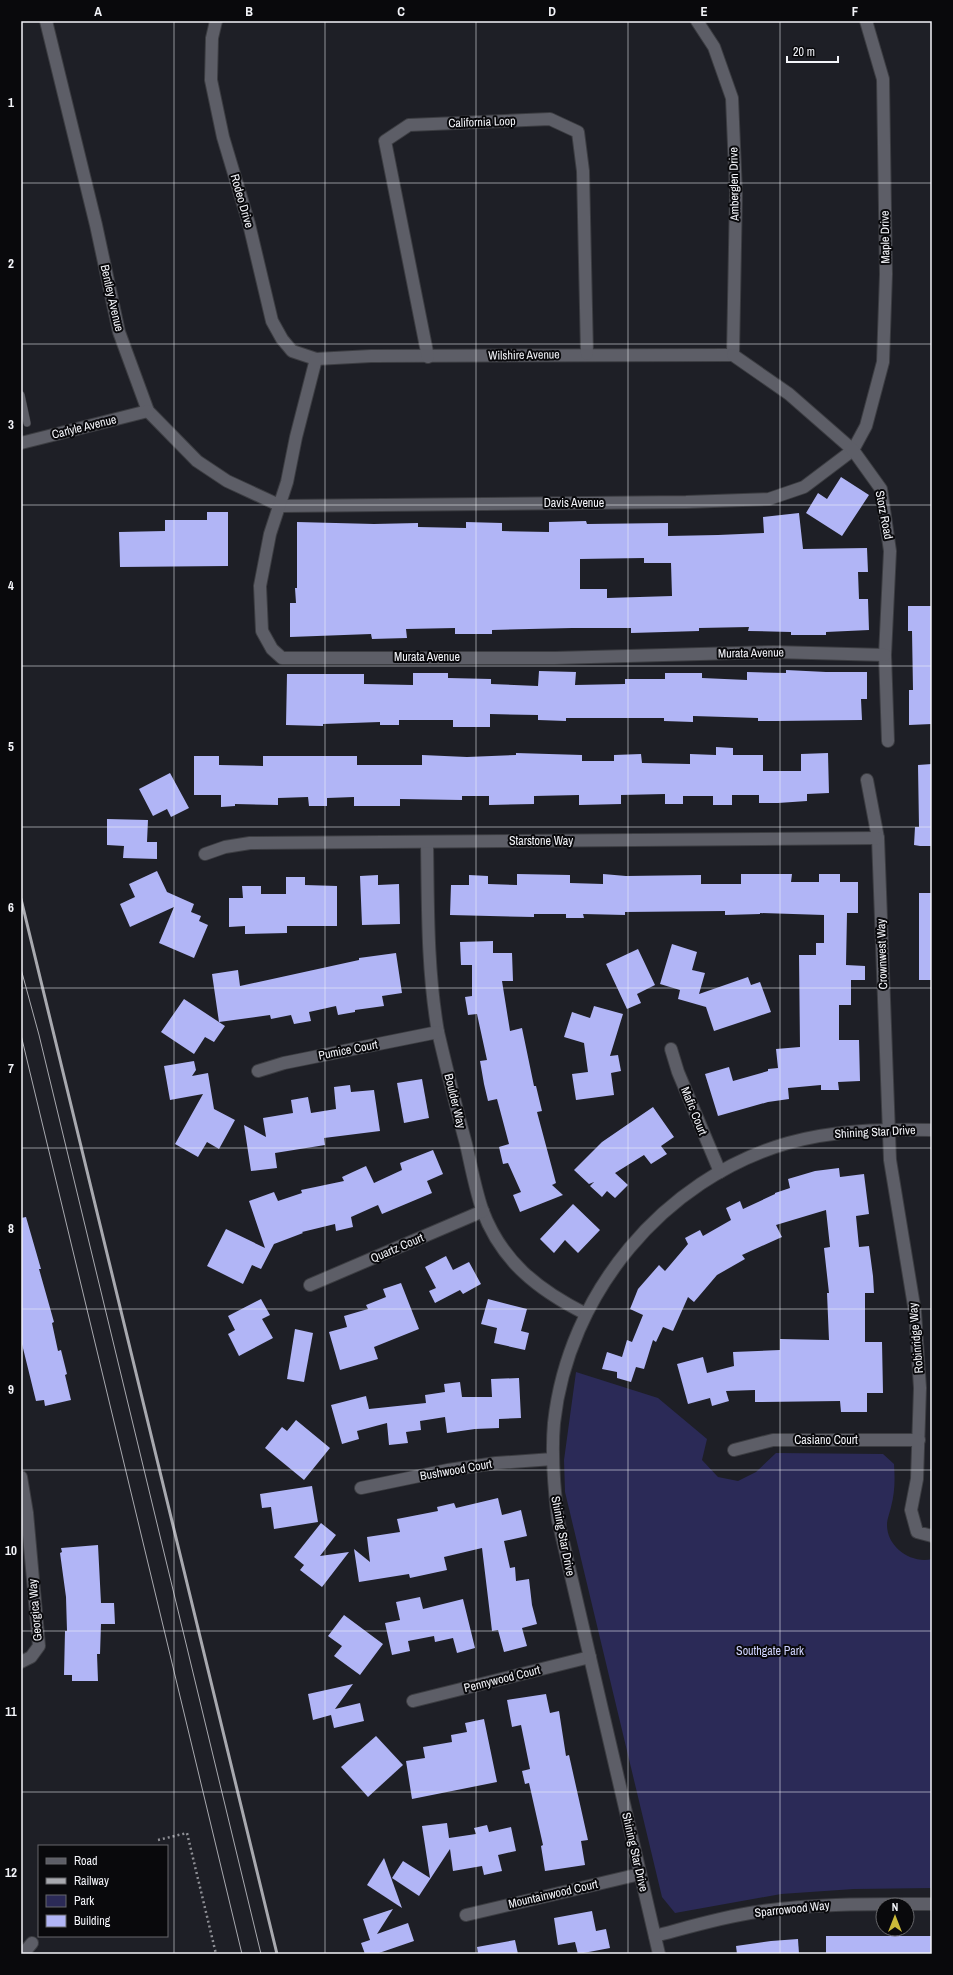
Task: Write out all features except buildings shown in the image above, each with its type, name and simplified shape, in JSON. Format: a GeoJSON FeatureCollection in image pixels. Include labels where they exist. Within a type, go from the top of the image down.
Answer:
{"type":"FeatureCollection","features":[{"type":"Feature","properties":{"kind":"street","name":"Bentley Avenue"},"geometry":{"type":"LineString","coordinates":[[46,21],[96,225],[119,332],[148,411],[197,461],[227,481],[281,506]]}},
{"type":"Feature","properties":{"kind":"street","name":"Rodeo Drive"},"geometry":{"type":"LineString","coordinates":[[216,21],[212,38],[210,80],[223,137],[249,224],[272,320],[282,339],[292,351],[316,359]]}},
{"type":"Feature","properties":{"kind":"street","name":"Amberglen Drive"},"geometry":{"type":"LineString","coordinates":[[697,21],[714,47],[732,98],[736,192],[733,355]]}},
{"type":"Feature","properties":{"kind":"street","name":"Maple Drive"},"geometry":{"type":"LineString","coordinates":[[852,450],[866,426],[883,362],[884,340],[886,274],[883,79],[866,21]]}},
{"type":"Feature","properties":{"kind":"street","name":"California Loop"},"geometry":{"type":"LineString","coordinates":[[428,357],[385,141],[409,125],[550,119],[578,132],[583,171],[587,354]]}},
{"type":"Feature","properties":{"kind":"street","name":"Wilshire Avenue"},"geometry":{"type":"LineString","coordinates":[[316,359],[371,356],[428,357],[587,354],[733,355]]}},
{"type":"Feature","properties":{"kind":"street","name":"Storz Road"},"geometry":{"type":"LineString","coordinates":[[733,355],[789,394],[852,450],[881,489],[890,551],[884,655],[888,741]]}},
{"type":"Feature","properties":{"kind":"street","name":"Murata Avenue"},"geometry":{"type":"LineString","coordinates":[[316,359],[296,437],[281,506],[270,534],[260,586],[262,631],[272,649],[282,658],[555,658],[774,652],[884,655]]}},
{"type":"Feature","properties":{"kind":"street","name":"Carlyle Avenue"},"geometry":{"type":"LineString","coordinates":[[21,443],[148,411]]}},
{"type":"Feature","properties":{"kind":"street","name":"Davis Avenue"},"geometry":{"type":"LineString","coordinates":[[281,506],[686,502],[770,498],[804,487],[852,450]]}},
{"type":"Feature","properties":{"kind":"street","name":"Crownwest Way"},"geometry":{"type":"LineString","coordinates":[[867,780],[878,838],[889,1129]]}},
{"type":"Feature","properties":{"kind":"street","name":"Starstone Way"},"geometry":{"type":"LineString","coordinates":[[205,854],[250,843],[878,838]]}},
{"type":"Feature","properties":{"kind":"street","name":"Boulder Way"},"geometry":{"type":"LineString","coordinates":[[428,842],[429,968],[438,1032],[483,1211],[492,1230],[516,1265],[536,1285],[562,1302],[586,1314]]}},
{"type":"Feature","properties":{"kind":"street","name":"Pumice Court"},"geometry":{"type":"LineString","coordinates":[[258,1071],[284,1063],[438,1032]]}},
{"type":"Feature","properties":{"kind":"street","name":"Mafic Court"},"geometry":{"type":"LineString","coordinates":[[671,1050],[678,1072],[720,1172]]}},
{"type":"Feature","properties":{"kind":"street","name":"Shining Star Drive"},"geometry":{"type":"LineString","coordinates":[[660,1954],[558,1520],[552,1459],[554,1423],[561,1383],[571,1350],[586,1314],[603,1283],[642,1233],[667,1209],[720,1172],[755,1155],[787,1143],[826,1134],[889,1129],[932,1130]]}},
{"type":"Feature","properties":{"kind":"street","name":"Robinridge Way"},"geometry":{"type":"LineString","coordinates":[[889,1129],[890,1160],[895,1200],[906,1252],[915,1312],[920,1388],[917,1479],[911,1510],[917,1532],[932,1536]]}},
{"type":"Feature","properties":{"kind":"street","name":"Quartz Court"},"geometry":{"type":"LineString","coordinates":[[310,1285],[483,1211]]}},
{"type":"Feature","properties":{"kind":"street","name":"Casiano Court"},"geometry":{"type":"LineString","coordinates":[[734,1450],[773,1440],[919,1440]]}},
{"type":"Feature","properties":{"kind":"street","name":"Bushwood Court"},"geometry":{"type":"LineString","coordinates":[[361,1488],[448,1470],[496,1463],[552,1459]]}},
{"type":"Feature","properties":{"kind":"street","name":"Georgica Way"},"geometry":{"type":"LineString","coordinates":[[21,1477],[27,1513],[39,1646],[31,1657],[21,1662]]}},
{"type":"Feature","properties":{"kind":"street","name":"Pennywood Court"},"geometry":{"type":"LineString","coordinates":[[414,1701],[590,1657]]}},
{"type":"Feature","properties":{"kind":"street","name":"Mountainwood Court"},"geometry":{"type":"LineString","coordinates":[[466,1915],[640,1874]]}},
{"type":"Feature","properties":{"kind":"street","name":"Sparrowood Way"},"geometry":{"type":"LineString","coordinates":[[655,1936],[713,1920],[756,1912],[811,1906],[932,1904]]}},
{"type":"Feature","properties":{"kind":"street"},"geometry":{"type":"LineString","coordinates":[[23,1954],[32,1943],[36,1954]]}},
{"type":"Feature","properties":{"kind":"lane"},"geometry":{"type":"LineString","coordinates":[[21,395],[27,423]]}},
{"type":"Feature","properties":{"kind":"path"},"geometry":{"type":"LineString","coordinates":[[158,1840],[187,1833],[216,1954]]}},
{"type":"Feature","properties":{"kind":"green space","name":"Southgate Park"},"geometry":{"type":"Polygon","coordinates":[[[576,1372],[658,1398],[707,1439],[702,1460],[718,1477],[738,1481],[756,1472],[776,1453],[883,1454],[894,1464],[895,1480],[887,1523],[888,1533],[896,1547],[902,1552],[916,1559],[932,1559],[932,1888],[854,1889],[781,1894],[675,1913],[662,1897],[565,1492],[564,1460],[576,1372]]]}},
{"type":"Feature","properties":{"kind":"tram line"},"geometry":{"type":"LineString","coordinates":[[21,969],[39,1035],[261,1954]]}},
{"type":"Feature","properties":{"kind":"tram line"},"geometry":{"type":"LineString","coordinates":[[21,1035],[242,1954]]}},
{"type":"Feature","properties":{"kind":"railway"},"geometry":{"type":"LineString","coordinates":[[21,899],[277,1954]]}}]}
